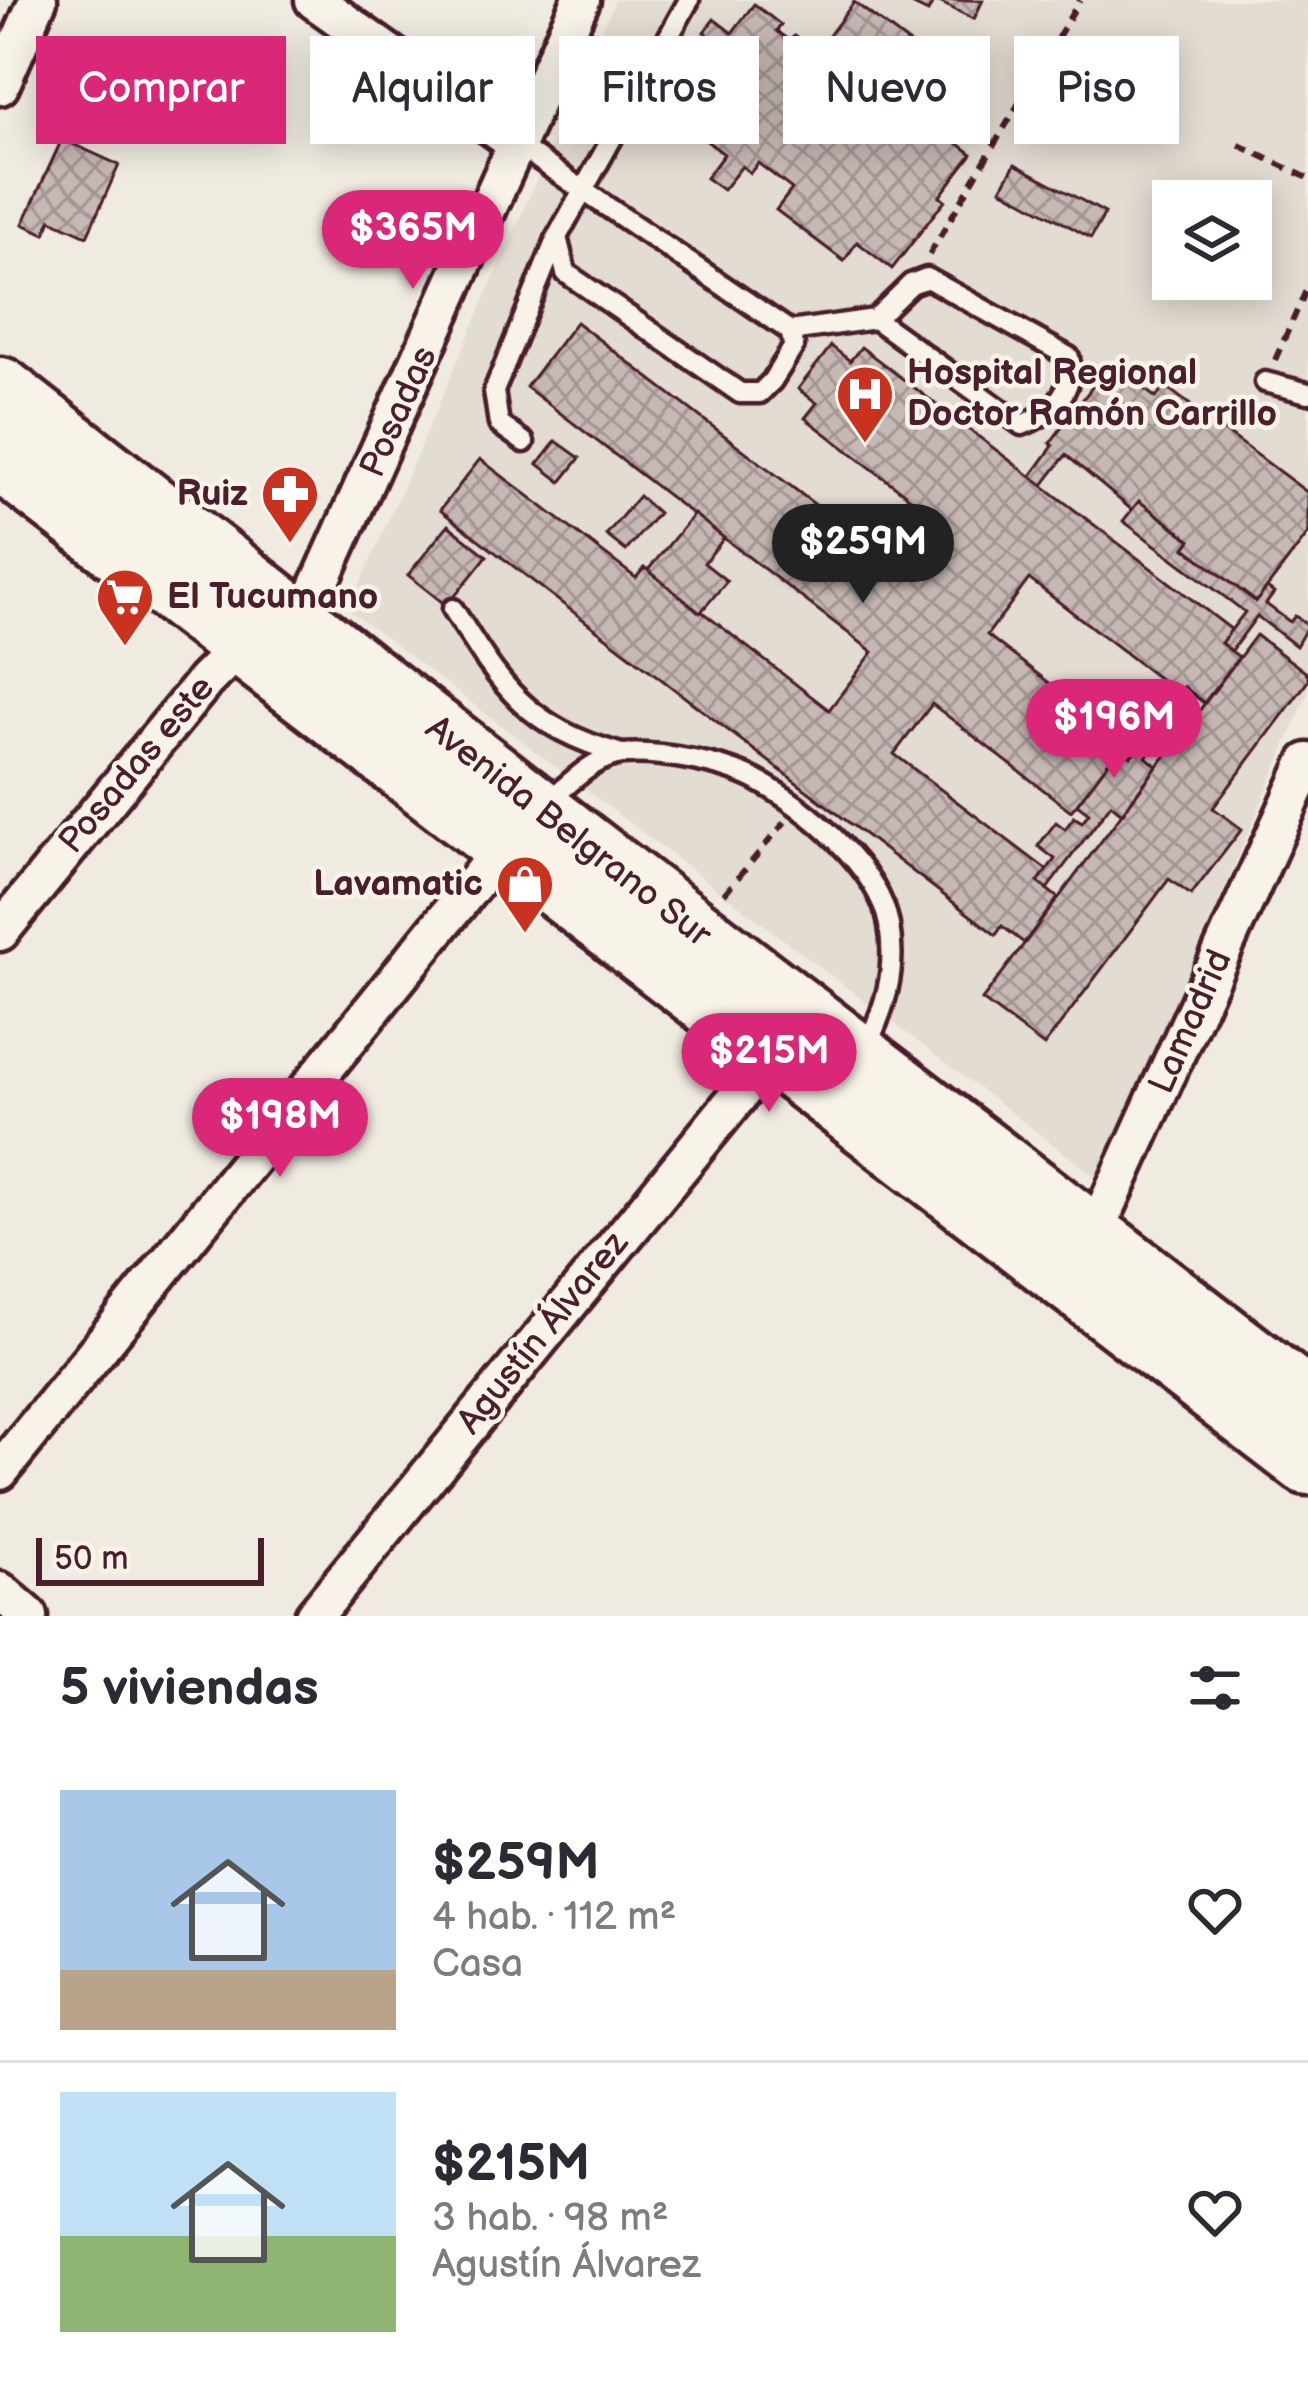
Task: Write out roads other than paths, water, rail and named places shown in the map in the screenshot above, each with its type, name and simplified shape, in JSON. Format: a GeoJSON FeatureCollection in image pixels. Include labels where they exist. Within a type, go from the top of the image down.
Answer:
{"type":"FeatureCollection","features":[{"type":"Feature","properties":{"kind":"highway","name":"Avenida Belgrano Sur"},"geometry":{"type":"LineString","coordinates":[[0,391],[267,630],[520,827],[774,1052],[1308,1404]]}},
{"type":"Feature","properties":{"kind":"highway","name":"Avenida Belgrano Sur"},"geometry":{"type":"LineString","coordinates":[[0,456],[267,630]]}},
{"type":"Feature","properties":{"kind":"highway","name":"Avenida Belgrano Sur"},"geometry":{"type":"LineString","coordinates":[[520,827],[695,930],[861,1058],[1308,1461]]}},
{"type":"Feature","properties":{"kind":"street"},"geometry":{"type":"LineString","coordinates":[[0,86],[38,0]]}},
{"type":"Feature","properties":{"kind":"street"},"geometry":{"type":"LineString","coordinates":[[314,0],[518,145]]}},
{"type":"Feature","properties":{"kind":"street","name":"Posadas"},"geometry":{"type":"LineString","coordinates":[[267,630],[315,594],[328,572],[581,0]]}},
{"type":"Feature","properties":{"kind":"street","name":"Posadas este"},"geometry":{"type":"LineString","coordinates":[[0,932],[205,681],[267,630]]}},
{"type":"Feature","properties":{"kind":"street","name":"Lamadrid"},"geometry":{"type":"LineString","coordinates":[[1082,1259],[1308,762]]}},
{"type":"Feature","properties":{"kind":"street"},"geometry":{"type":"LineString","coordinates":[[0,1471],[520,827]]}},
{"type":"Feature","properties":{"kind":"street","name":"Agustín Álvarez"},"geometry":{"type":"LineString","coordinates":[[314,1616],[774,1052]]}},
{"type":"Feature","properties":{"kind":"street"},"geometry":{"type":"LineString","coordinates":[[0,1591],[28,1616]]}},
{"type":"Feature","properties":{"kind":"lane"},"geometry":{"type":"LineString","coordinates":[[524,442],[499,424],[494,392],[557,237],[689,0]]}},
{"type":"Feature","properties":{"kind":"lane"},"geometry":{"type":"LineString","coordinates":[[518,145],[790,331],[794,346],[760,392],[740,392],[566,273],[557,237]]}},
{"type":"Feature","properties":{"kind":"lane"},"geometry":{"type":"LineString","coordinates":[[790,331],[875,319],[911,284],[927,278],[1069,357],[1072,376],[1043,417],[1022,425],[875,319]]}},
{"type":"Feature","properties":{"kind":"lane"},"geometry":{"type":"LineString","coordinates":[[1265,382],[1308,393]]}},
{"type":"Feature","properties":{"kind":"lane"},"geometry":{"type":"LineString","coordinates":[[452,609],[492,672],[526,708],[570,739],[621,754],[691,759],[754,779],[825,830],[868,874],[889,921],[893,966],[883,1012],[861,1058]]}},
{"type":"Feature","properties":{"kind":"lane"},"geometry":{"type":"LineString","coordinates":[[520,827],[591,764],[621,754]]}},
{"type":"Feature","properties":{"kind":"place","name":"Hospital Regional Doctor Ramón Carrillo"},"geometry":{"type":"Point","coordinates":[865,445]}},
{"type":"Feature","properties":{"kind":"place","name":"Ruiz"},"geometry":{"type":"Point","coordinates":[290,545]}},
{"type":"Feature","properties":{"kind":"place","name":"El Tucumano"},"geometry":{"type":"Point","coordinates":[125,648]}},
{"type":"Feature","properties":{"kind":"place","name":"Lavamatic"},"geometry":{"type":"Point","coordinates":[525,935]}}]}
